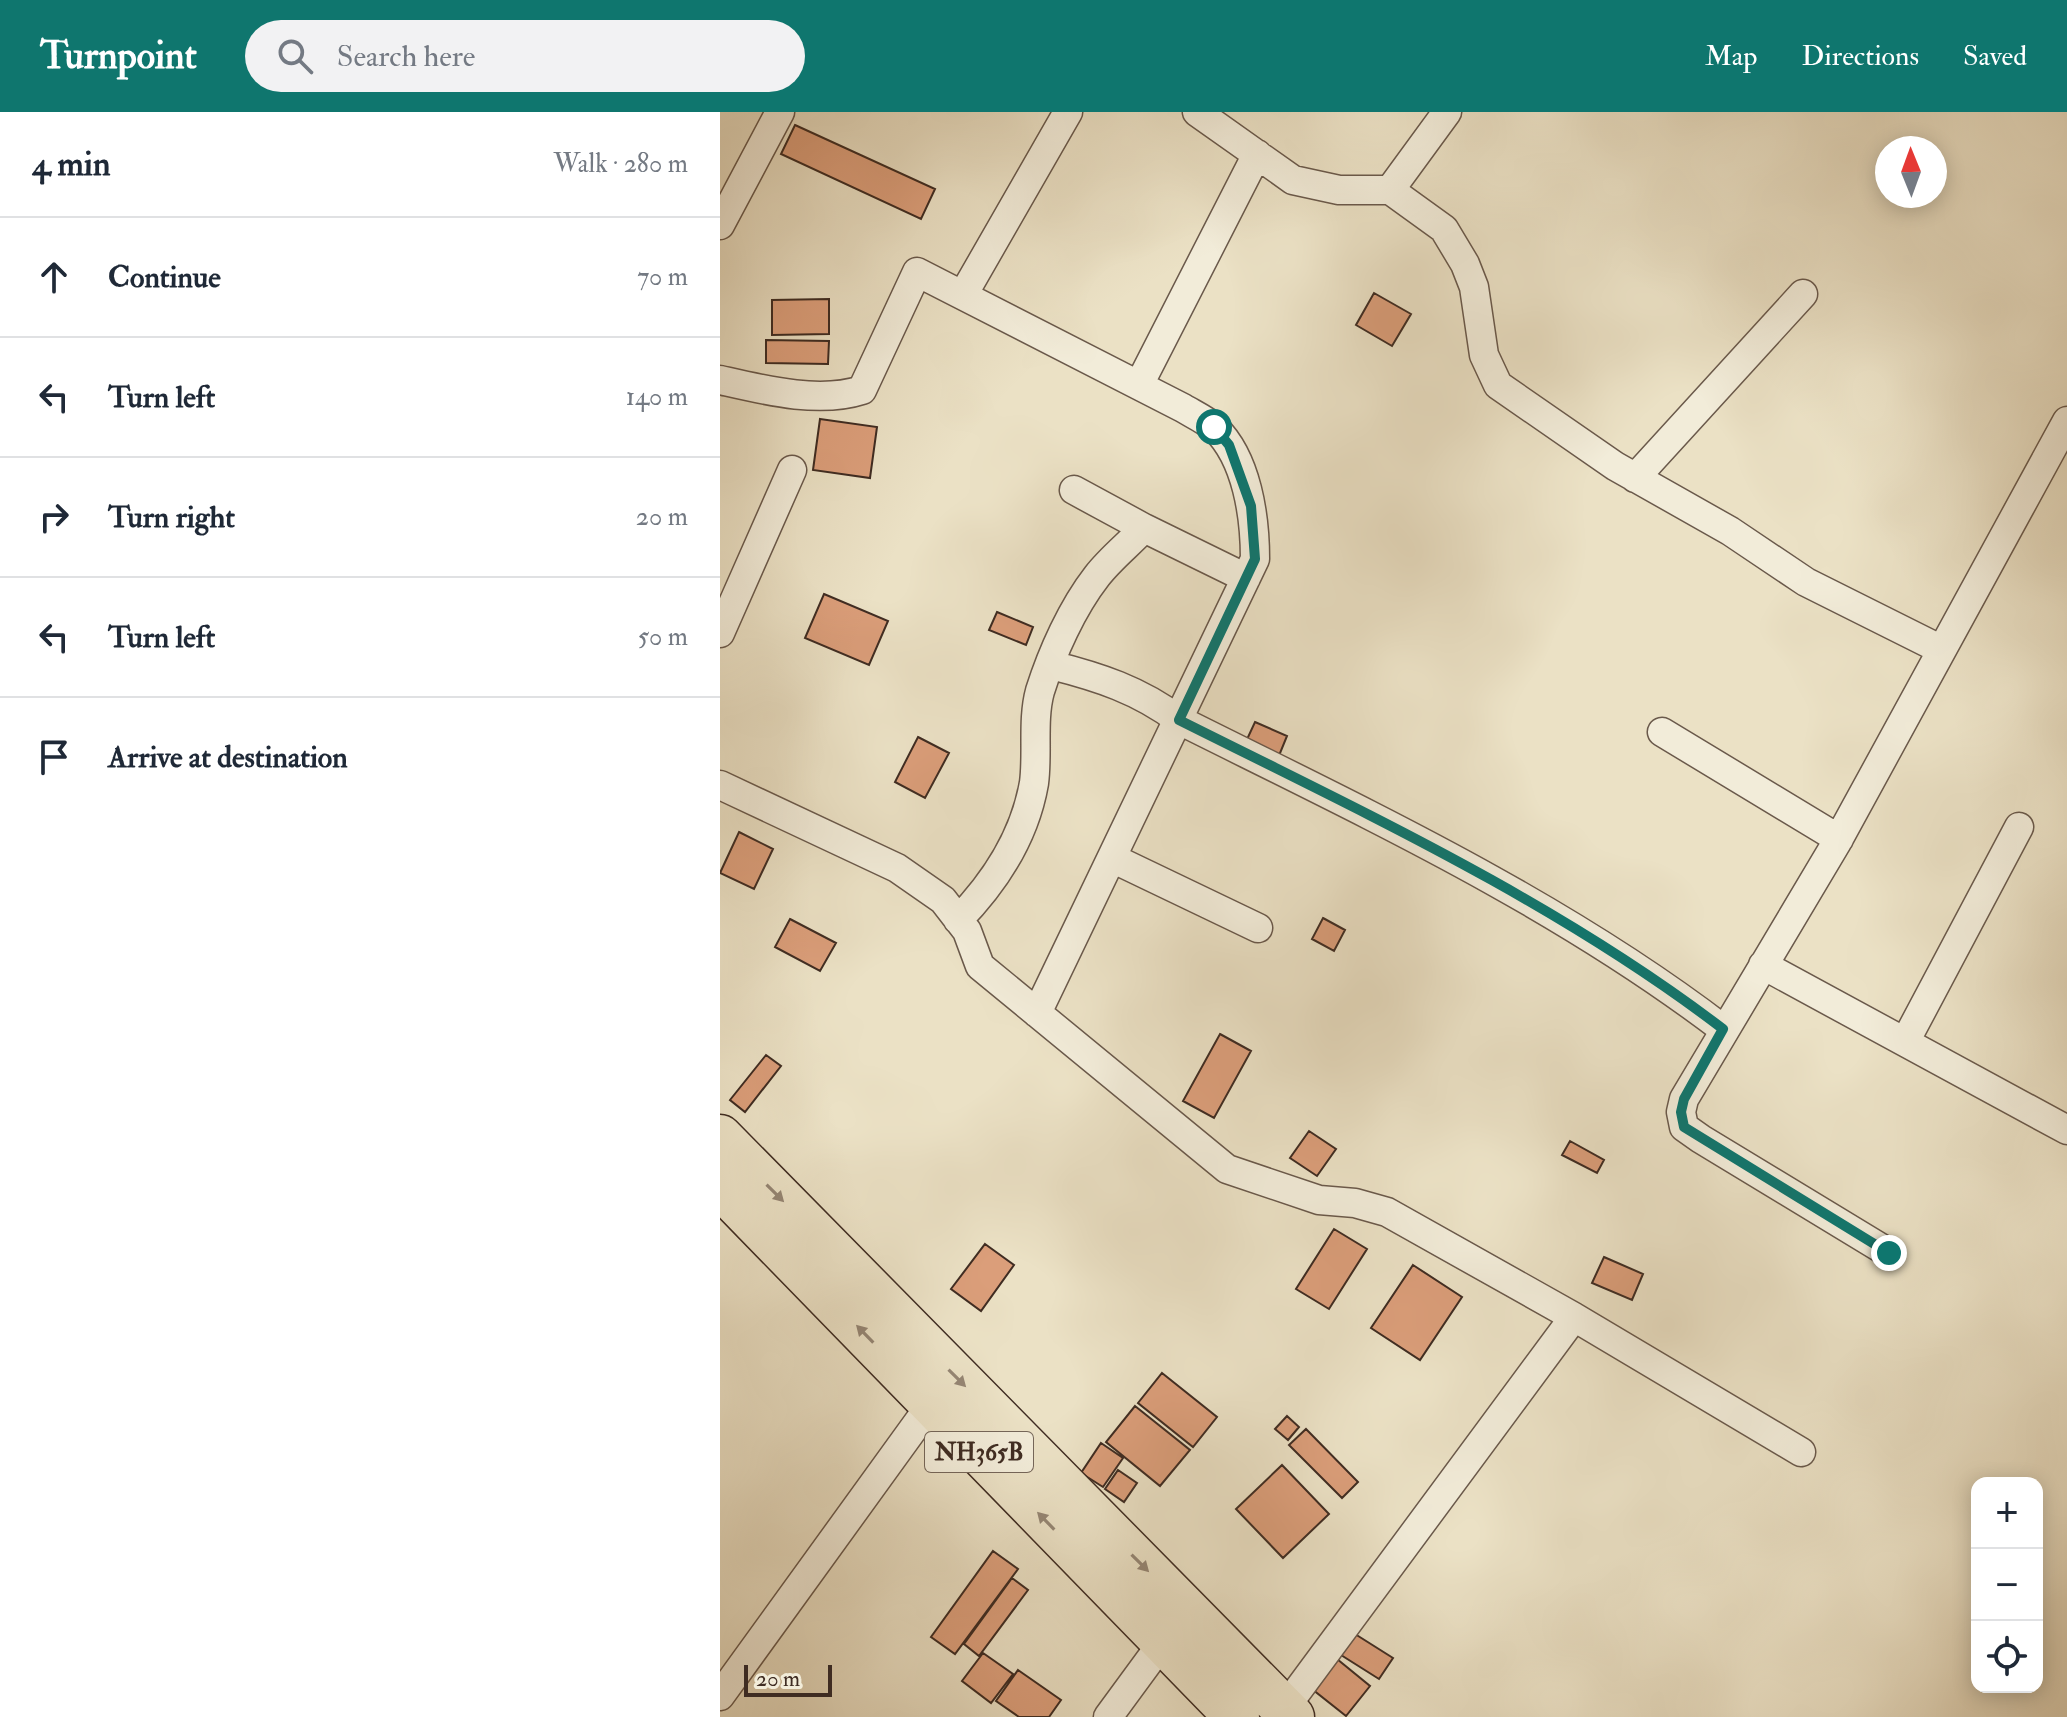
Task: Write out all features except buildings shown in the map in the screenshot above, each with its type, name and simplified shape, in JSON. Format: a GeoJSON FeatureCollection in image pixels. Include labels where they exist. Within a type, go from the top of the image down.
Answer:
{"type":"FeatureCollection","features":[{"type":"Feature","properties":{"kind":"highway"},"geometry":{"type":"LineString","coordinates":[[720,1137],[1288,1713]]}},
{"type":"Feature","properties":{"kind":"highway","name":"NH365B"},"geometry":{"type":"LineString","coordinates":[[720,1186],[1237,1717]]}},
{"type":"Feature","properties":{"kind":"street"},"geometry":{"type":"LineString","coordinates":[[720,225],[780,112]]}},
{"type":"Feature","properties":{"kind":"street"},"geometry":{"type":"LineString","coordinates":[[963,295],[1068,112]]}},
{"type":"Feature","properties":{"kind":"street"},"geometry":{"type":"LineString","coordinates":[[1197,112],[1293,180],[1339,190],[1390,190],[1444,229],[1465,264],[1474,287],[1484,355],[1498,385],[1635,478],[1730,531],[1806,582],[1940,649]]}},
{"type":"Feature","properties":{"kind":"street"},"geometry":{"type":"LineString","coordinates":[[1390,190],[1447,112]]}},
{"type":"Feature","properties":{"kind":"street"},"geometry":{"type":"LineString","coordinates":[[1139,385],[1257,154]]}},
{"type":"Feature","properties":{"kind":"street"},"geometry":{"type":"LineString","coordinates":[[720,380],[802,394],[847,395],[862,390],[917,272],[1139,385],[1214,427],[1229,445],[1251,506],[1255,559],[1114,859],[1037,1013]]}},
{"type":"Feature","properties":{"kind":"street"},"geometry":{"type":"LineString","coordinates":[[1635,478],[1803,294]]}},
{"type":"Feature","properties":{"kind":"street"},"geometry":{"type":"LineString","coordinates":[[1889,1253],[1684,1127],[1681,1112],[1684,1099],[1723,1029],[1839,839],[2067,421]]}},
{"type":"Feature","properties":{"kind":"street"},"geometry":{"type":"LineString","coordinates":[[720,633],[792,470]]}},
{"type":"Feature","properties":{"kind":"street"},"geometry":{"type":"LineString","coordinates":[[1074,490],[1246,578]]}},
{"type":"Feature","properties":{"kind":"street"},"geometry":{"type":"LineString","coordinates":[[958,920],[984,893],[1012,845],[1033,785],[1037,706],[1051,665],[1097,576],[1144,528]]}},
{"type":"Feature","properties":{"kind":"street"},"geometry":{"type":"LineString","coordinates":[[1051,665],[1107,679],[1153,701],[1179,720],[1449,854],[1658,982],[1723,1029]]}},
{"type":"Feature","properties":{"kind":"street"},"geometry":{"type":"LineString","coordinates":[[1662,732],[1839,839]]}},
{"type":"Feature","properties":{"kind":"street"},"geometry":{"type":"LineString","coordinates":[[720,785],[897,868],[943,900],[967,931],[980,966],[1227,1169],[1319,1200],[1355,1203],[1387,1212],[1574,1317],[1801,1452]]}},
{"type":"Feature","properties":{"kind":"street"},"geometry":{"type":"LineString","coordinates":[[1905,1042],[2019,827]]}},
{"type":"Feature","properties":{"kind":"street"},"geometry":{"type":"LineString","coordinates":[[1114,859],[1258,928]]}},
{"type":"Feature","properties":{"kind":"street"},"geometry":{"type":"LineString","coordinates":[[1763,965],[2067,1130]]}},
{"type":"Feature","properties":{"kind":"street"},"geometry":{"type":"LineString","coordinates":[[1288,1713],[1574,1317]]}},
{"type":"Feature","properties":{"kind":"street"},"geometry":{"type":"LineString","coordinates":[[720,1696],[932,1403]]}},
{"type":"Feature","properties":{"kind":"street"},"geometry":{"type":"LineString","coordinates":[[1108,1717],[1163,1642]]}},
{"type":"Feature","properties":{"kind":"route"},"geometry":{"type":"LineString","coordinates":[[1214,427],[1229,445],[1251,506],[1255,559],[1179,720],[1449,854],[1681,996],[1723,1029],[1684,1099],[1681,1112],[1684,1127],[1889,1253]]}}]}
